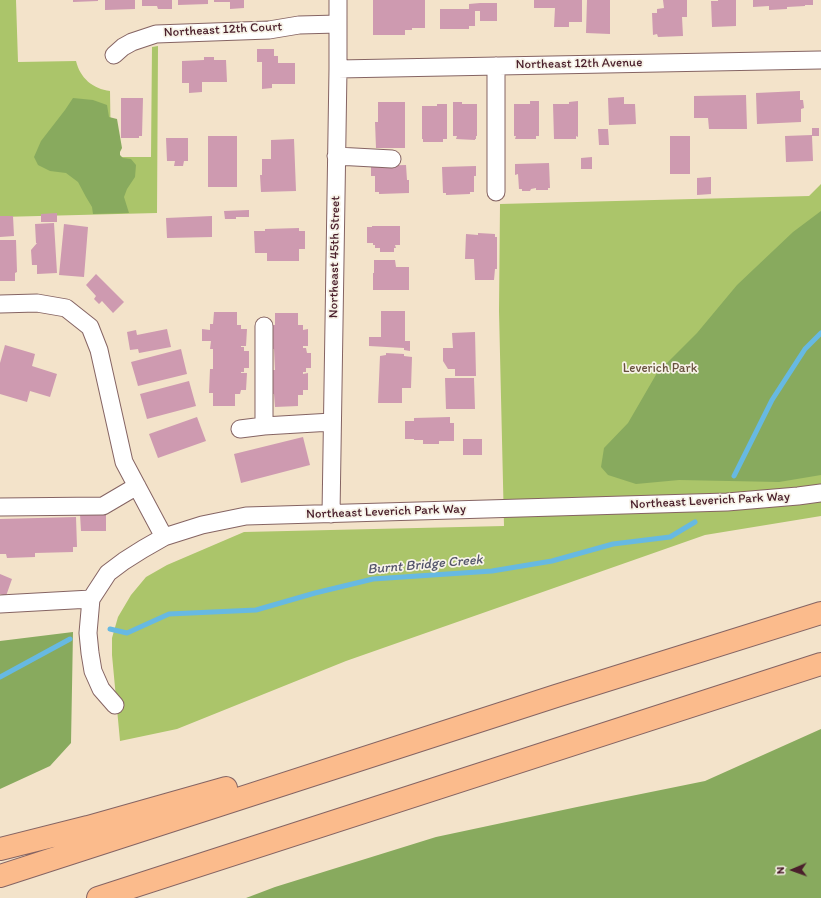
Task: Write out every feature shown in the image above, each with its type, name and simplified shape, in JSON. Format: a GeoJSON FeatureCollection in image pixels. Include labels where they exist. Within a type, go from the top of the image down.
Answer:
{"type":"FeatureCollection","features":[{"type":"Feature","properties":{"kind":"highway"},"geometry":{"type":"LineString","coordinates":[[0,876],[556,696],[821,613]]}},
{"type":"Feature","properties":{"kind":"highway"},"geometry":{"type":"LineString","coordinates":[[98,898],[821,664]]}},
{"type":"Feature","properties":{"kind":"highway"},"geometry":{"type":"LineString","coordinates":[[0,849],[88,827],[556,696]]}},
{"type":"Feature","properties":{"kind":"street","name":"Northeast 45th Street"},"geometry":{"type":"LineString","coordinates":[[331,514],[338,0]]}},
{"type":"Feature","properties":{"kind":"street","name":"Northeast 12th Court"},"geometry":{"type":"LineString","coordinates":[[114,55],[123,47],[132,42],[156,34],[269,30],[300,25],[338,24]]}},
{"type":"Feature","properties":{"kind":"street","name":"Northeast 12th Avenue"},"geometry":{"type":"LineString","coordinates":[[338,69],[820,60]]}},
{"type":"Feature","properties":{"kind":"street"},"geometry":{"type":"LineString","coordinates":[[496,66],[496,192]]}},
{"type":"Feature","properties":{"kind":"street"},"geometry":{"type":"LineString","coordinates":[[336,156],[392,159]]}},
{"type":"Feature","properties":{"kind":"street"},"geometry":{"type":"LineString","coordinates":[[0,304],[37,303],[66,308],[90,327],[99,350],[124,462],[164,537]]}},
{"type":"Feature","properties":{"kind":"street"},"geometry":{"type":"LineString","coordinates":[[264,326],[264,426]]}},
{"type":"Feature","properties":{"kind":"street"},"geometry":{"type":"LineString","coordinates":[[240,429],[332,422]]}},
{"type":"Feature","properties":{"kind":"street"},"geometry":{"type":"LineString","coordinates":[[0,507],[104,506],[137,486]]}},
{"type":"Feature","properties":{"kind":"street","name":"Northeast Leverich Park Way"},"geometry":{"type":"LineString","coordinates":[[115,705],[102,689],[93,671],[88,633],[91,599],[108,573],[130,557],[164,537],[202,525],[246,516],[513,507],[727,502],[821,494]]}},
{"type":"Feature","properties":{"kind":"street"},"geometry":{"type":"LineString","coordinates":[[0,604],[91,599]]}},
{"type":"Feature","properties":{"kind":"green space"},"geometry":{"type":"Polygon","coordinates":[[[0,0],[16,0],[18,62],[76,61],[81,73],[88,82],[98,88],[110,91],[111,157],[151,157],[152,47],[158,46],[157,213],[0,217],[0,0]]]}},
{"type":"Feature","properties":{"kind":"green space"},"geometry":{"type":"Polygon","coordinates":[[[73,98],[93,100],[107,105],[109,117],[117,119],[122,148],[120,155],[123,158],[131,159],[136,165],[135,177],[127,189],[124,197],[129,213],[93,214],[92,207],[78,182],[66,173],[50,171],[38,165],[34,157],[41,141],[73,98]]]}},
{"type":"Feature","properties":{"kind":"green space","name":"Leverich Park"},"geometry":{"type":"Polygon","coordinates":[[[821,184],[821,516],[705,535],[346,661],[177,729],[120,741],[112,655],[112,638],[118,617],[131,595],[146,577],[167,565],[244,532],[504,526],[499,311],[500,204],[809,196],[821,184]]]}},
{"type":"Feature","properties":{"kind":"green space"},"geometry":{"type":"Polygon","coordinates":[[[821,211],[821,475],[779,482],[679,480],[636,484],[608,475],[601,467],[604,448],[628,423],[657,373],[697,333],[737,285],[793,232],[821,211]]]}},
{"type":"Feature","properties":{"kind":"green space"},"geometry":{"type":"Polygon","coordinates":[[[73,632],[71,743],[50,766],[0,789],[0,641],[73,632]]]}},
{"type":"Feature","properties":{"kind":"green space"},"geometry":{"type":"Polygon","coordinates":[[[821,729],[821,898],[246,898],[275,887],[436,837],[705,781],[821,729]]]}},
{"type":"Feature","properties":{"kind":"building"},"geometry":{"type":"Polygon","coordinates":[[[73,0],[98,0],[98,1],[73,2],[73,0]]]}},
{"type":"Feature","properties":{"kind":"building"},"geometry":{"type":"Polygon","coordinates":[[[105,0],[135,0],[135,9],[105,10],[105,0]]]}},
{"type":"Feature","properties":{"kind":"building"},"geometry":{"type":"Polygon","coordinates":[[[142,0],[172,0],[172,9],[158,9],[157,6],[142,6],[142,0]]]}},
{"type":"Feature","properties":{"kind":"building"},"geometry":{"type":"Polygon","coordinates":[[[178,0],[208,0],[208,4],[178,5],[178,0]]]}},
{"type":"Feature","properties":{"kind":"building"},"geometry":{"type":"Polygon","coordinates":[[[214,0],[244,0],[244,8],[230,9],[230,2],[214,2],[214,0]]]}},
{"type":"Feature","properties":{"kind":"building"},"geometry":{"type":"Polygon","coordinates":[[[373,0],[425,0],[425,28],[412,28],[412,30],[405,30],[405,35],[373,35],[373,0]]]}},
{"type":"Feature","properties":{"kind":"building"},"geometry":{"type":"Polygon","coordinates":[[[534,0],[582,0],[582,22],[569,22],[569,27],[554,27],[555,8],[534,8],[534,0]]]}},
{"type":"Feature","properties":{"kind":"building"},"geometry":{"type":"Polygon","coordinates":[[[587,0],[610,0],[610,34],[586,33],[587,0]]]}},
{"type":"Feature","properties":{"kind":"building"},"geometry":{"type":"Polygon","coordinates":[[[663,0],[687,0],[687,17],[682,17],[683,36],[658,37],[657,34],[653,35],[652,13],[657,13],[657,9],[664,8],[663,0]]]}},
{"type":"Feature","properties":{"kind":"building"},"geometry":{"type":"Polygon","coordinates":[[[736,0],[736,26],[712,27],[711,1],[736,0]]]}},
{"type":"Feature","properties":{"kind":"building"},"geometry":{"type":"Polygon","coordinates":[[[753,0],[813,0],[813,5],[769,10],[769,6],[753,7],[753,0]]]}},
{"type":"Feature","properties":{"kind":"building"},"geometry":{"type":"Polygon","coordinates":[[[497,3],[497,21],[480,21],[480,11],[475,11],[475,26],[469,26],[469,29],[440,29],[440,9],[469,9],[469,4],[497,3]]]}},
{"type":"Feature","properties":{"kind":"building"},"geometry":{"type":"Polygon","coordinates":[[[257,49],[274,49],[274,56],[278,56],[278,63],[295,63],[295,84],[272,84],[272,88],[262,89],[262,62],[257,62],[257,49]]]}},
{"type":"Feature","properties":{"kind":"building"},"geometry":{"type":"Polygon","coordinates":[[[204,57],[214,57],[214,60],[226,60],[227,82],[202,82],[202,92],[189,93],[189,83],[182,83],[182,61],[204,60],[204,57]]]}},
{"type":"Feature","properties":{"kind":"building"},"geometry":{"type":"Polygon","coordinates":[[[800,91],[800,100],[803,100],[804,108],[801,109],[801,122],[757,124],[756,93],[800,91]]]}},
{"type":"Feature","properties":{"kind":"building"},"geometry":{"type":"Polygon","coordinates":[[[746,95],[747,129],[709,129],[708,118],[694,118],[694,96],[746,95]]]}},
{"type":"Feature","properties":{"kind":"building"},"geometry":{"type":"Polygon","coordinates":[[[624,97],[624,104],[635,104],[636,124],[609,125],[608,98],[624,97]]]}},
{"type":"Feature","properties":{"kind":"building"},"geometry":{"type":"Polygon","coordinates":[[[121,98],[143,98],[142,136],[139,136],[139,138],[121,138],[121,98]]]}},
{"type":"Feature","properties":{"kind":"building"},"geometry":{"type":"Polygon","coordinates":[[[530,101],[539,101],[539,136],[536,136],[536,139],[515,139],[514,104],[530,104],[530,101]]]}},
{"type":"Feature","properties":{"kind":"building"},"geometry":{"type":"Polygon","coordinates":[[[578,101],[578,137],[576,136],[576,139],[554,139],[553,104],[569,104],[569,102],[578,101]]]}},
{"type":"Feature","properties":{"kind":"building"},"geometry":{"type":"Polygon","coordinates":[[[378,102],[405,102],[405,148],[376,148],[375,122],[378,122],[378,102]]]}},
{"type":"Feature","properties":{"kind":"building"},"geometry":{"type":"Polygon","coordinates":[[[453,102],[462,102],[462,104],[477,104],[477,136],[475,140],[456,139],[457,136],[453,136],[453,102]]]}},
{"type":"Feature","properties":{"kind":"building"},"geometry":{"type":"Polygon","coordinates":[[[437,104],[447,104],[447,139],[443,139],[443,142],[423,142],[422,106],[437,106],[437,104]]]}},
{"type":"Feature","properties":{"kind":"building"},"geometry":{"type":"Polygon","coordinates":[[[812,128],[819,128],[819,136],[812,136],[813,161],[786,162],[785,136],[812,135],[812,128]]]}},
{"type":"Feature","properties":{"kind":"building"},"geometry":{"type":"Polygon","coordinates":[[[598,129],[608,129],[609,145],[599,145],[598,129]]]}},
{"type":"Feature","properties":{"kind":"building"},"geometry":{"type":"Polygon","coordinates":[[[208,136],[237,136],[237,187],[208,187],[208,136]]]}},
{"type":"Feature","properties":{"kind":"building"},"geometry":{"type":"Polygon","coordinates":[[[670,136],[690,136],[690,174],[670,174],[670,136]]]}},
{"type":"Feature","properties":{"kind":"building"},"geometry":{"type":"Polygon","coordinates":[[[166,138],[188,138],[188,161],[184,161],[183,166],[174,166],[175,161],[167,161],[166,138]]]}},
{"type":"Feature","properties":{"kind":"building"},"geometry":{"type":"Polygon","coordinates":[[[294,139],[296,191],[261,192],[260,175],[262,175],[262,159],[271,159],[271,140],[294,139]]]}},
{"type":"Feature","properties":{"kind":"building"},"geometry":{"type":"Polygon","coordinates":[[[592,157],[592,169],[581,169],[581,158],[592,157]]]}},
{"type":"Feature","properties":{"kind":"building"},"geometry":{"type":"Polygon","coordinates":[[[549,163],[550,188],[548,188],[548,190],[536,190],[536,188],[531,189],[530,191],[522,191],[522,189],[519,189],[518,174],[515,175],[515,164],[549,163]]]}},
{"type":"Feature","properties":{"kind":"building"},"geometry":{"type":"Polygon","coordinates":[[[406,165],[407,180],[409,180],[409,193],[379,194],[379,192],[375,192],[375,176],[371,176],[371,166],[406,165]]]}},
{"type":"Feature","properties":{"kind":"building"},"geometry":{"type":"Polygon","coordinates":[[[476,166],[476,176],[474,176],[474,192],[470,192],[470,194],[446,195],[446,193],[443,193],[442,167],[476,166]]]}},
{"type":"Feature","properties":{"kind":"building"},"geometry":{"type":"Polygon","coordinates":[[[711,177],[711,194],[697,195],[697,178],[711,177]]]}},
{"type":"Feature","properties":{"kind":"building"},"geometry":{"type":"Polygon","coordinates":[[[249,210],[249,217],[225,219],[224,211],[249,210]]]}},
{"type":"Feature","properties":{"kind":"building"},"geometry":{"type":"Polygon","coordinates":[[[57,213],[57,222],[41,222],[41,214],[57,213]]]}},
{"type":"Feature","properties":{"kind":"building"},"geometry":{"type":"Polygon","coordinates":[[[0,216],[13,216],[14,236],[0,237],[0,216]]]}},
{"type":"Feature","properties":{"kind":"building"},"geometry":{"type":"Polygon","coordinates":[[[212,216],[212,237],[167,238],[166,218],[212,216]]]}},
{"type":"Feature","properties":{"kind":"building"},"geometry":{"type":"Polygon","coordinates":[[[54,223],[57,273],[37,274],[37,265],[32,265],[31,250],[37,243],[35,224],[54,223]]]}},
{"type":"Feature","properties":{"kind":"building"},"geometry":{"type":"Polygon","coordinates":[[[64,224],[88,227],[84,277],[59,275],[64,224]]]}},
{"type":"Feature","properties":{"kind":"building"},"geometry":{"type":"Polygon","coordinates":[[[400,226],[400,245],[395,245],[396,248],[394,248],[394,252],[380,252],[380,248],[375,248],[373,243],[367,243],[367,227],[400,226]]]}},
{"type":"Feature","properties":{"kind":"building"},"geometry":{"type":"Polygon","coordinates":[[[299,228],[299,231],[305,231],[305,249],[299,249],[299,261],[267,261],[267,253],[255,253],[254,231],[265,231],[265,229],[299,228]]]}},
{"type":"Feature","properties":{"kind":"building"},"geometry":{"type":"Polygon","coordinates":[[[478,233],[495,234],[495,237],[497,237],[497,269],[495,269],[494,280],[475,280],[474,259],[465,259],[466,234],[478,235],[478,233]]]}},
{"type":"Feature","properties":{"kind":"building"},"geometry":{"type":"Polygon","coordinates":[[[0,240],[16,240],[17,272],[15,273],[15,281],[0,281],[0,240]]]}},
{"type":"Feature","properties":{"kind":"building"},"geometry":{"type":"Polygon","coordinates":[[[374,260],[395,260],[396,267],[409,267],[409,290],[373,290],[374,260]]]}},
{"type":"Feature","properties":{"kind":"building"},"geometry":{"type":"Polygon","coordinates":[[[96,274],[124,302],[113,313],[102,301],[99,304],[94,299],[96,296],[86,285],[96,274]]]}},
{"type":"Feature","properties":{"kind":"building"},"geometry":{"type":"Polygon","coordinates":[[[381,311],[405,311],[405,341],[410,341],[410,351],[404,350],[404,348],[369,346],[369,337],[381,337],[381,311]]]}},
{"type":"Feature","properties":{"kind":"building"},"geometry":{"type":"Polygon","coordinates":[[[214,312],[237,312],[237,325],[241,325],[241,329],[247,329],[246,346],[241,346],[244,347],[244,351],[249,351],[249,368],[244,368],[244,372],[241,372],[247,373],[246,390],[241,390],[240,394],[235,394],[235,406],[213,406],[213,393],[209,393],[210,369],[213,369],[213,349],[210,349],[211,341],[202,341],[202,329],[210,330],[210,324],[213,324],[214,312]]]}},
{"type":"Feature","properties":{"kind":"building"},"geometry":{"type":"Polygon","coordinates":[[[275,313],[298,313],[298,325],[303,325],[303,330],[308,329],[308,346],[303,346],[303,348],[306,348],[307,353],[311,353],[311,368],[306,368],[306,372],[303,372],[303,374],[308,373],[308,390],[303,390],[303,395],[298,395],[298,406],[275,407],[274,394],[271,394],[271,370],[275,370],[271,325],[275,325],[275,313]]]}},
{"type":"Feature","properties":{"kind":"building"},"geometry":{"type":"Polygon","coordinates":[[[167,329],[171,347],[139,353],[138,349],[130,350],[127,332],[136,330],[137,335],[167,329]]]}},
{"type":"Feature","properties":{"kind":"building"},"geometry":{"type":"Polygon","coordinates":[[[475,332],[476,376],[455,376],[455,369],[448,369],[443,361],[443,348],[453,348],[452,333],[475,332]]]}},
{"type":"Feature","properties":{"kind":"building"},"geometry":{"type":"Polygon","coordinates":[[[5,345],[35,354],[32,366],[57,374],[50,397],[30,391],[27,402],[0,394],[0,363],[5,345]]]}},
{"type":"Feature","properties":{"kind":"building"},"geometry":{"type":"Polygon","coordinates":[[[181,349],[187,374],[138,386],[131,362],[181,349]]]}},
{"type":"Feature","properties":{"kind":"building"},"geometry":{"type":"Polygon","coordinates":[[[386,353],[404,354],[404,356],[412,357],[411,388],[402,388],[402,403],[378,403],[380,356],[386,355],[386,353]]]}},
{"type":"Feature","properties":{"kind":"building"},"geometry":{"type":"Polygon","coordinates":[[[445,378],[474,378],[475,409],[446,409],[445,378]]]}},
{"type":"Feature","properties":{"kind":"building"},"geometry":{"type":"Polygon","coordinates":[[[189,381],[196,406],[147,419],[140,394],[189,381]]]}},
{"type":"Feature","properties":{"kind":"building"},"geometry":{"type":"Polygon","coordinates":[[[197,417],[206,441],[158,458],[149,434],[197,417]]]}},
{"type":"Feature","properties":{"kind":"building"},"geometry":{"type":"Polygon","coordinates":[[[450,417],[450,423],[454,423],[454,441],[439,441],[439,444],[423,444],[423,440],[405,439],[405,421],[414,421],[414,418],[450,417]]]}},
{"type":"Feature","properties":{"kind":"building"},"geometry":{"type":"Polygon","coordinates":[[[303,437],[310,465],[241,483],[234,454],[303,437]]]}},
{"type":"Feature","properties":{"kind":"building"},"geometry":{"type":"Polygon","coordinates":[[[463,439],[482,439],[482,455],[463,455],[463,439]]]}},
{"type":"Feature","properties":{"kind":"building"},"geometry":{"type":"Polygon","coordinates":[[[106,513],[106,531],[81,531],[80,514],[106,513]]]}},
{"type":"Feature","properties":{"kind":"building"},"geometry":{"type":"Polygon","coordinates":[[[76,517],[77,547],[73,547],[73,552],[35,553],[35,557],[7,558],[6,554],[0,554],[0,519],[76,517]]]}},
{"type":"Feature","properties":{"kind":"building"},"geometry":{"type":"Polygon","coordinates":[[[0,574],[12,579],[6,596],[0,594],[0,574]]]}},
{"type":"Feature","properties":{"kind":"waterway","name":"Burnt Bridge Creek"},"geometry":{"type":"LineString","coordinates":[[734,476],[772,400],[805,349],[821,333]]}},
{"type":"Feature","properties":{"kind":"waterway","name":"Burnt Bridge Creek"},"geometry":{"type":"LineString","coordinates":[[110,629],[127,633],[169,614],[256,610],[315,593],[373,579],[492,571],[552,561],[613,544],[670,537],[695,522]]}},
{"type":"Feature","properties":{"kind":"waterway","name":"Burnt Bridge Creek"},"geometry":{"type":"LineString","coordinates":[[0,677],[70,639]]}}]}
